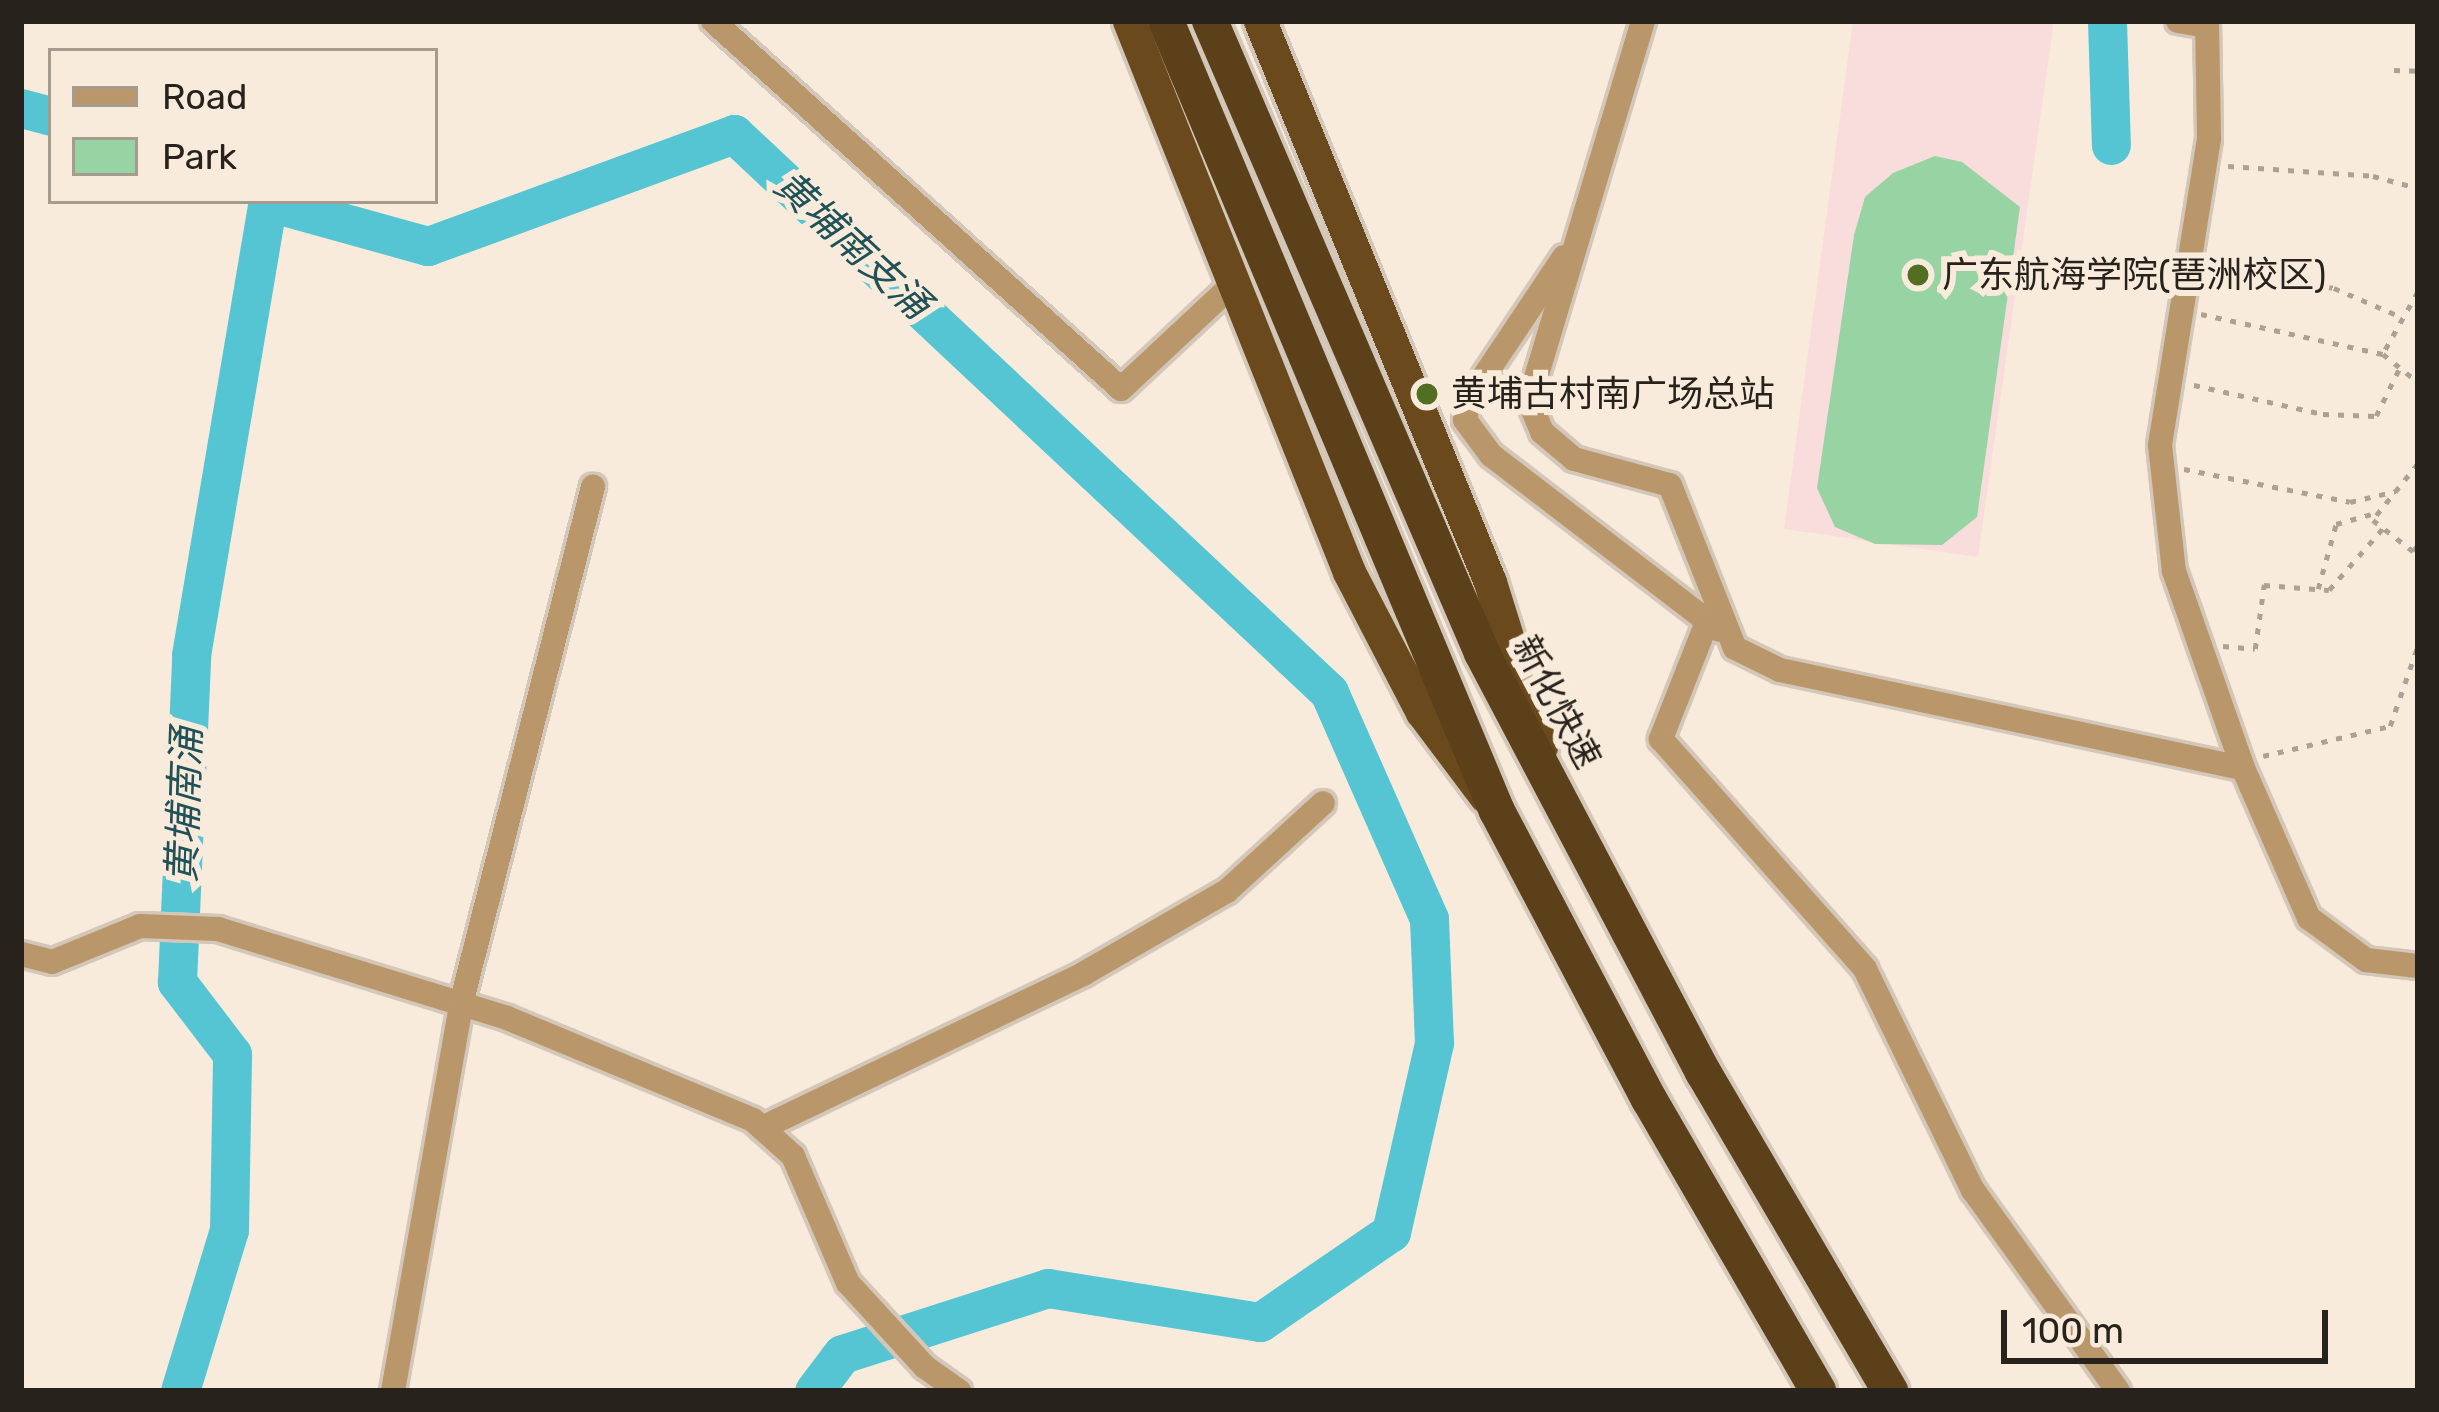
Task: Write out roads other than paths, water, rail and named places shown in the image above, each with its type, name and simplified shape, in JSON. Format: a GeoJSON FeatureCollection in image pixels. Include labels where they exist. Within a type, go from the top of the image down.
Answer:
{"type":"FeatureCollection","features":[{"type":"Feature","properties":{"kind":"highway"},"geometry":{"type":"LineString","coordinates":[[1130,21],[1232,285],[1370,616],[1422,712],[1496,811]]}},
{"type":"Feature","properties":{"kind":"highway"},"geometry":{"type":"LineString","coordinates":[[1166,21],[1496,811],[1649,1099],[1818,1391]]}},
{"type":"Feature","properties":{"kind":"highway","name":"新化快速"},"geometry":{"type":"LineString","coordinates":[[1210,21],[1456,597],[1703,1072],[1890,1391]]}},
{"type":"Feature","properties":{"kind":"highway"},"geometry":{"type":"LineString","coordinates":[[1260,21],[1490,582],[1549,776]]}},
{"type":"Feature","properties":{"kind":"street"},"geometry":{"type":"LineString","coordinates":[[713,21],[1120,389],[1232,285]]}},
{"type":"Feature","properties":{"kind":"street"},"geometry":{"type":"LineString","coordinates":[[1643,21],[1529,401],[1542,432],[1574,459],[1670,485],[1735,648],[1780,670],[2242,765]]}},
{"type":"Feature","properties":{"kind":"street"},"geometry":{"type":"LineString","coordinates":[[2178,21],[2207,23],[2205,165],[2166,379],[2161,465],[2174,571],[2242,765],[2309,918],[2366,960],[2418,966]]}},
{"type":"Feature","properties":{"kind":"street"},"geometry":{"type":"LineString","coordinates":[[1579,235],[1469,399],[1465,420],[1491,455],[1731,638]]}},
{"type":"Feature","properties":{"kind":"street"},"geometry":{"type":"LineString","coordinates":[[393,1391],[461,1004],[593,487]]}},
{"type":"Feature","properties":{"kind":"street"},"geometry":{"type":"LineString","coordinates":[[1707,622],[1661,740],[1865,968],[1973,1190],[2118,1391]]}},
{"type":"Feature","properties":{"kind":"street"},"geometry":{"type":"LineString","coordinates":[[762,1128],[1083,974],[1227,891],[1323,803]]}},
{"type":"Feature","properties":{"kind":"street"},"geometry":{"type":"LineString","coordinates":[[21,954],[52,962],[140,926],[218,929],[461,1004],[762,1128],[793,1156],[848,1283],[925,1367],[959,1391]]}},
{"type":"Feature","properties":{"kind":"waterway"},"geometry":{"type":"LineString","coordinates":[[2107,21],[2111,145]]}},
{"type":"Feature","properties":{"kind":"waterway","name":"黄埔南涌"},"geometry":{"type":"LineString","coordinates":[[21,108],[48,115]]}},
{"type":"Feature","properties":{"kind":"waterway","name":"黄埔南支涌"},"geometry":{"type":"LineString","coordinates":[[276,204],[428,246],[734,134],[1329,692],[1429,919],[1434,1043],[1391,1232],[1260,1322],[1048,1288],[842,1354],[814,1391]]}},
{"type":"Feature","properties":{"kind":"waterway","name":"黄埔南涌"},"geometry":{"type":"LineString","coordinates":[[180,1391],[229,1230],[232,1054],[177,982],[191,655],[267,204]]}},
{"type":"Feature","properties":{"kind":"place","name":"广东航海学院(琶洲校区)"},"geometry":{"type":"Point","coordinates":[1918,275]}},
{"type":"Feature","properties":{"kind":"place","name":"黄埔古村南广场总站"},"geometry":{"type":"Point","coordinates":[1427,394]}}]}
